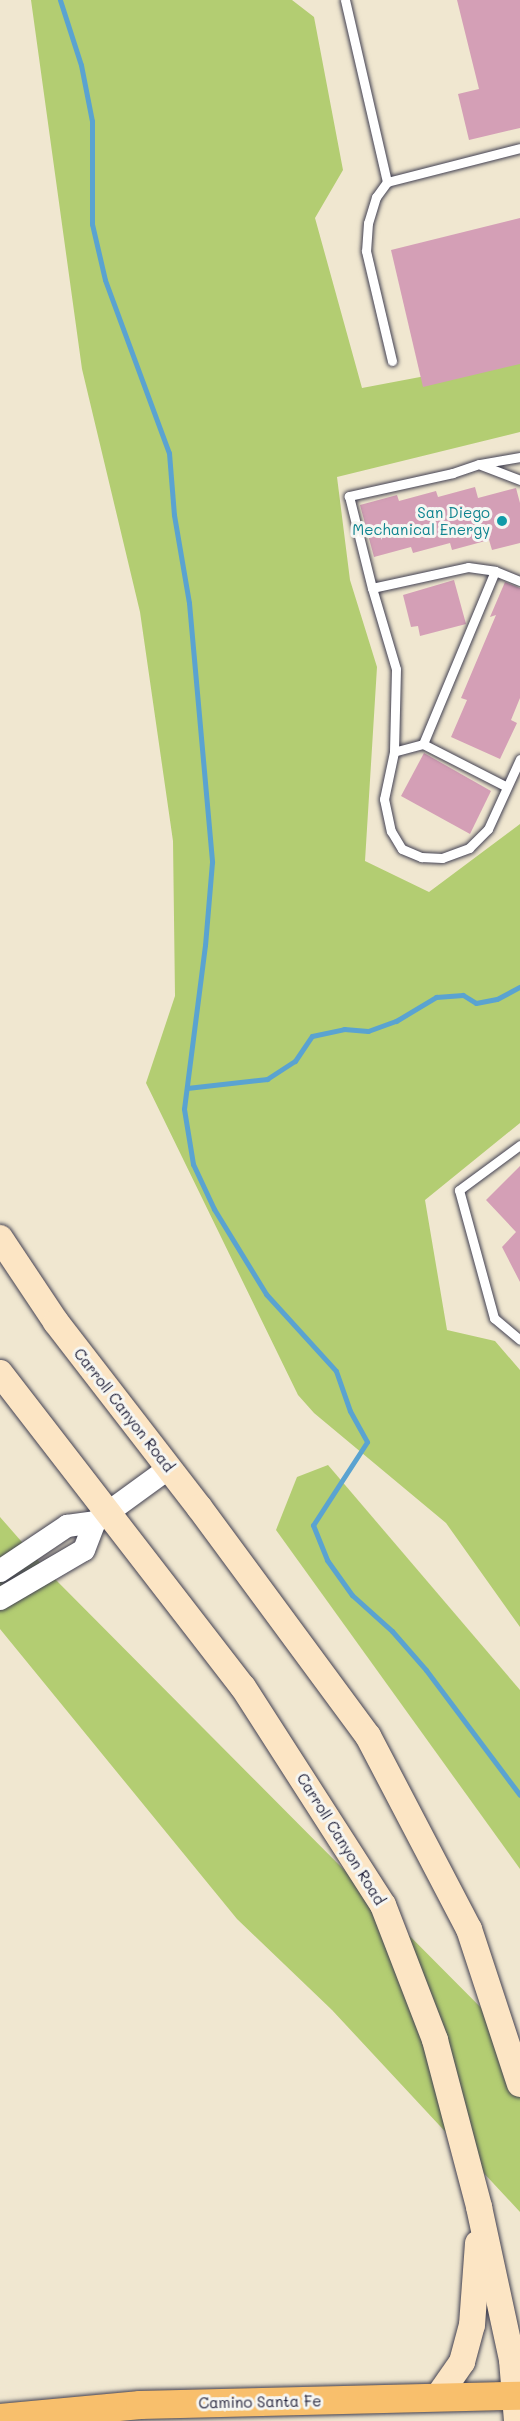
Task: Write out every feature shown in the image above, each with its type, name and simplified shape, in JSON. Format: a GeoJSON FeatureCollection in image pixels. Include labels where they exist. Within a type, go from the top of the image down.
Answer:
{"type":"FeatureCollection","features":[{"type":"Feature","properties":{"kind":"main road","name":"Carroll Canyon Road"},"geometry":{"type":"LineString","coordinates":[[0,1238],[56,1322],[169,1468],[368,1737],[469,1929],[520,2084]]}},
{"type":"Feature","properties":{"kind":"main road","name":"Carroll Canyon Road"},"geometry":{"type":"LineString","coordinates":[[0,1373],[101,1516],[243,1687],[383,1905],[435,2040],[480,2207],[512,2360],[518,2405]]}},
{"type":"Feature","properties":{"kind":"main road"},"geometry":{"type":"LineString","coordinates":[[437,2398],[462,2362],[472,2325],[480,2207]]}},
{"type":"Feature","properties":{"kind":"main road","name":"Camino Santa Fe"},"geometry":{"type":"LineString","coordinates":[[0,2418],[140,2405],[437,2398],[518,2405]]}},
{"type":"Feature","properties":{"kind":"street"},"geometry":{"type":"LineString","coordinates":[[0,1571],[67,1526],[101,1516],[169,1468]]}},
{"type":"Feature","properties":{"kind":"street"},"geometry":{"type":"LineString","coordinates":[[0,1599],[84,1550],[101,1516]]}},
{"type":"Feature","properties":{"kind":"lane"},"geometry":{"type":"LineString","coordinates":[[345,0],[387,182]]}},
{"type":"Feature","properties":{"kind":"lane"},"geometry":{"type":"LineString","coordinates":[[392,361],[366,251],[368,223],[376,197],[387,182],[520,148]]}},
{"type":"Feature","properties":{"kind":"lane"},"geometry":{"type":"LineString","coordinates":[[520,457],[479,464],[453,473],[349,496],[372,588],[396,669],[394,752],[384,799],[391,831],[402,849],[421,857],[442,858],[469,848],[488,829],[520,759]]}},
{"type":"Feature","properties":{"kind":"lane"},"geometry":{"type":"LineString","coordinates":[[479,464],[520,480]]}},
{"type":"Feature","properties":{"kind":"lane"},"geometry":{"type":"LineString","coordinates":[[372,588],[468,567],[495,571],[520,580]]}},
{"type":"Feature","properties":{"kind":"lane"},"geometry":{"type":"LineString","coordinates":[[423,744],[495,571]]}},
{"type":"Feature","properties":{"kind":"lane"},"geometry":{"type":"LineString","coordinates":[[394,752],[423,744],[507,787]]}},
{"type":"Feature","properties":{"kind":"lane"},"geometry":{"type":"LineString","coordinates":[[520,1145],[459,1190],[494,1318],[520,1341]]}},
{"type":"Feature","properties":{"kind":"green space"},"geometry":{"type":"Polygon","coordinates":[[[31,0],[292,0],[314,17],[343,170],[315,218],[362,388],[520,358],[520,432],[337,477],[350,580],[377,667],[365,861],[429,892],[520,824],[520,1123],[425,1200],[447,1330],[495,1341],[520,1370],[520,1627],[446,1523],[314,1413],[298,1395],[146,1083],[175,996],[173,841],[140,612],[82,369],[31,0]]]}},
{"type":"Feature","properties":{"kind":"green space"},"geometry":{"type":"Polygon","coordinates":[[[328,1465],[520,1690],[520,1869],[276,1530],[297,1477],[328,1465]]]}},
{"type":"Feature","properties":{"kind":"green space"},"geometry":{"type":"Polygon","coordinates":[[[0,1517],[49,1573],[520,2047],[520,2212],[332,2010],[237,1919],[0,1629],[0,1517]]]}},
{"type":"Feature","properties":{"kind":"building"},"geometry":{"type":"Polygon","coordinates":[[[457,0],[520,0],[520,128],[469,140],[458,94],[479,89],[457,0]]]}},
{"type":"Feature","properties":{"kind":"building"},"geometry":{"type":"Polygon","coordinates":[[[520,218],[520,364],[423,387],[391,250],[520,218]]]}},
{"type":"Feature","properties":{"kind":"building"},"geometry":{"type":"Polygon","coordinates":[[[475,487],[478,498],[516,488],[520,503],[520,543],[492,550],[489,540],[452,550],[450,543],[413,553],[411,547],[374,557],[360,505],[397,495],[399,501],[436,491],[438,497],[475,487]]]}},
{"type":"Feature","properties":{"kind":"building"},"geometry":{"type":"Polygon","coordinates":[[[454,580],[466,624],[420,636],[418,626],[411,627],[403,595],[454,580]]]}},
{"type":"Feature","properties":{"kind":"building"},"geometry":{"type":"Polygon","coordinates":[[[505,582],[520,588],[520,698],[511,720],[517,723],[500,759],[451,737],[467,700],[461,698],[496,615],[490,617],[505,582]]]}},
{"type":"Feature","properties":{"kind":"building"},"geometry":{"type":"Polygon","coordinates":[[[424,753],[491,791],[470,834],[401,796],[424,753]]]}},
{"type":"Feature","properties":{"kind":"building"},"geometry":{"type":"Polygon","coordinates":[[[520,1166],[520,1282],[502,1247],[516,1232],[486,1200],[520,1166]]]}},
{"type":"Feature","properties":{"kind":"waterway"},"geometry":{"type":"LineString","coordinates":[[60,0],[81,65],[92,121],[92,224],[105,280],[169,453],[174,515],[189,603],[212,862],[205,945],[184,1109],[193,1164],[214,1209],[266,1294],[336,1371],[350,1411],[367,1442],[313,1525],[327,1560],[352,1595],[392,1631],[426,1670],[520,1795]]}},
{"type":"Feature","properties":{"kind":"waterway"},"geometry":{"type":"LineString","coordinates":[[187,1088],[267,1079],[295,1061],[312,1036],[344,1029],[368,1031],[396,1021],[436,997],[463,995],[476,1003],[497,999],[520,987]]}},
{"type":"Feature","properties":{"kind":"place","name":"San Diego Mechanical Energy"},"geometry":{"type":"Point","coordinates":[502,521]}}]}
